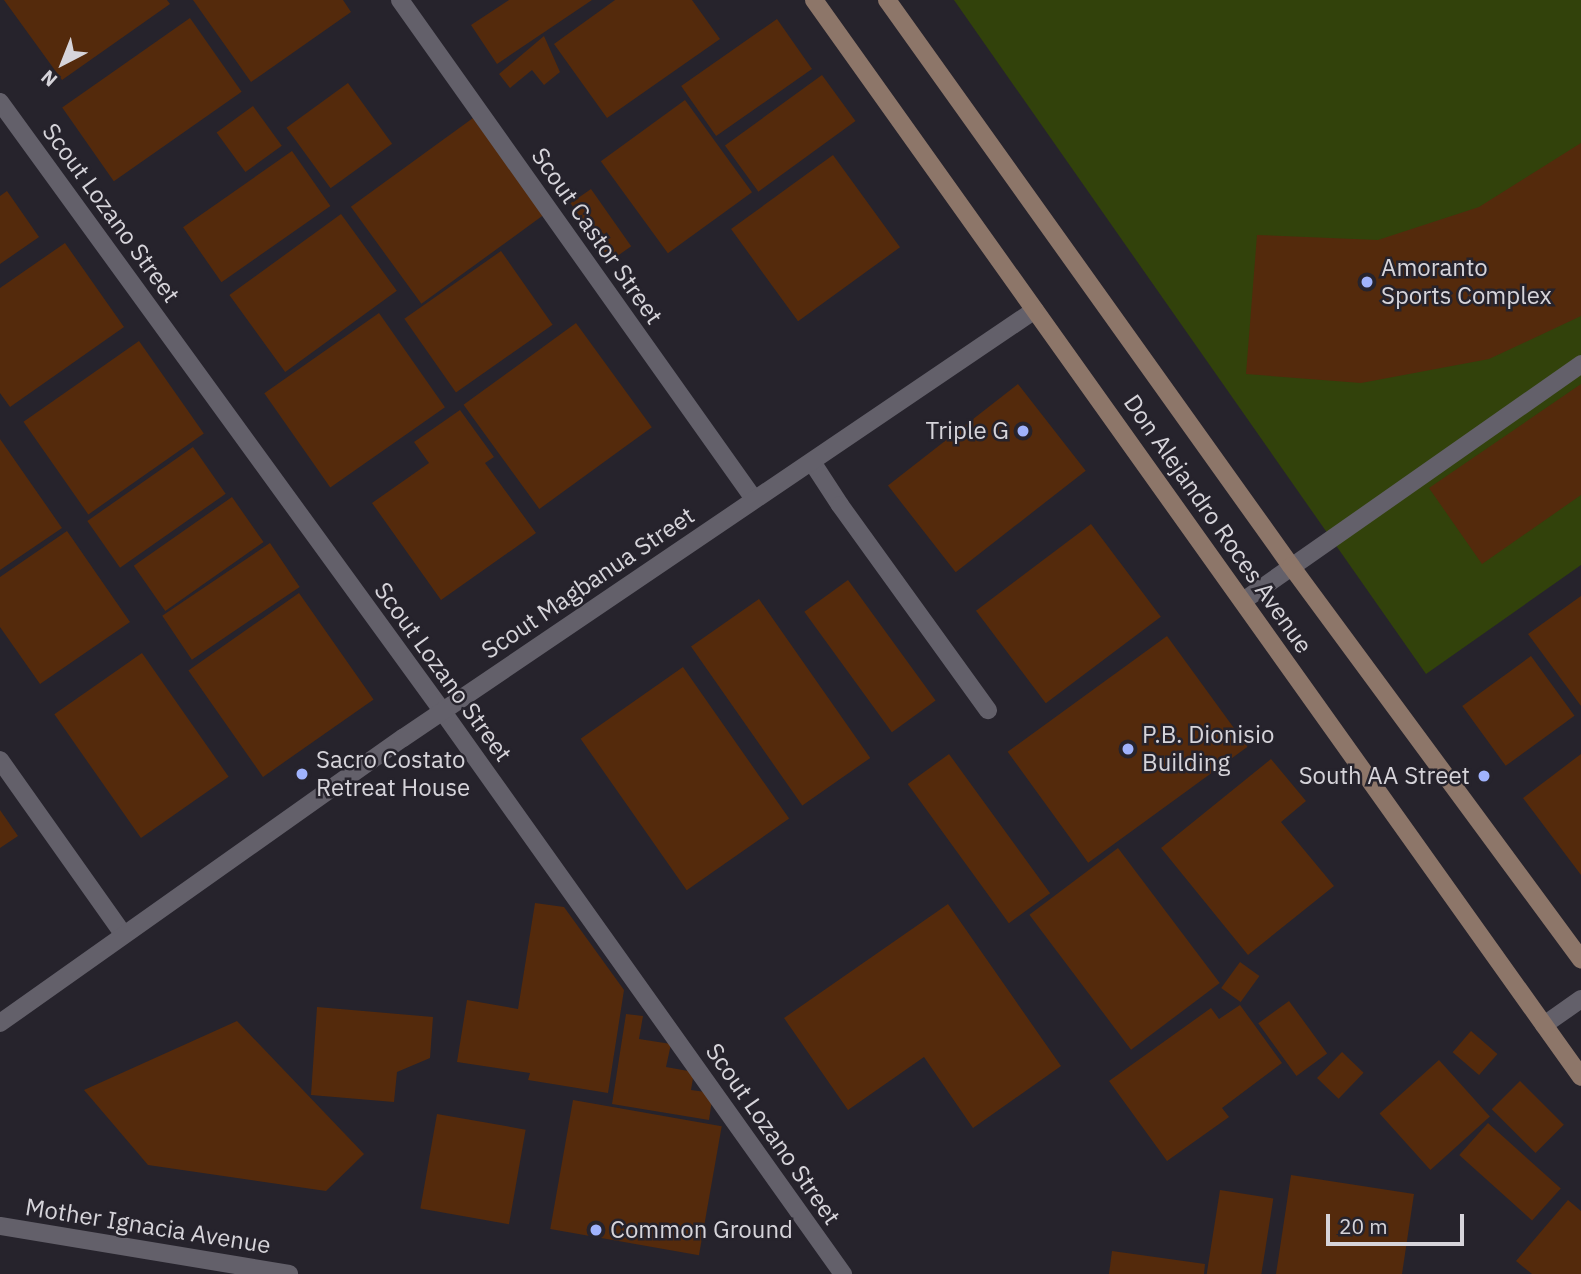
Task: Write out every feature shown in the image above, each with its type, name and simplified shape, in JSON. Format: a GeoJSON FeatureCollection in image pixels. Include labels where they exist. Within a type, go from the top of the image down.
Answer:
{"type":"FeatureCollection","features":[{"type":"Feature","properties":{"kind":"main road","name":"Don Alejandro Roces Avenue"},"geometry":{"type":"LineString","coordinates":[[814,0],[1581,1077]]}},
{"type":"Feature","properties":{"kind":"main road","name":"Don Alejandro Roces Avenue"},"geometry":{"type":"LineString","coordinates":[[887,0],[1291,566],[1581,960]]}},
{"type":"Feature","properties":{"kind":"street","name":"Scout Castor Street"},"geometry":{"type":"LineString","coordinates":[[400,0],[754,499]]}},
{"type":"Feature","properties":{"kind":"street","name":"Scout Lozano Street"},"geometry":{"type":"LineString","coordinates":[[0,102],[443,712],[843,1274]]}},
{"type":"Feature","properties":{"kind":"street","name":"Scout Magbanua Street"},"geometry":{"type":"LineString","coordinates":[[0,1023],[123,934],[443,712],[1035,310]]}},
{"type":"Feature","properties":{"kind":"street"},"geometry":{"type":"LineString","coordinates":[[1242,601],[1581,364]]}},
{"type":"Feature","properties":{"kind":"street"},"geometry":{"type":"LineString","coordinates":[[812,462],[988,710]]}},
{"type":"Feature","properties":{"kind":"street"},"geometry":{"type":"LineString","coordinates":[[0,760],[123,934]]}},
{"type":"Feature","properties":{"kind":"street"},"geometry":{"type":"LineString","coordinates":[[1544,1025],[1581,999]]}},
{"type":"Feature","properties":{"kind":"street","name":"Mother Ignacia Avenue"},"geometry":{"type":"LineString","coordinates":[[0,1226],[289,1274]]}},
{"type":"Feature","properties":{"kind":"green space","name":"Amoranto Sports Complex"},"geometry":{"type":"Polygon","coordinates":[[[954,0],[1581,0],[1581,565],[1426,674],[954,0]]]}},
{"type":"Feature","properties":{"kind":"building"},"geometry":{"type":"Polygon","coordinates":[[[4,0],[167,0],[170,4],[62,80],[4,0]]]}},
{"type":"Feature","properties":{"kind":"building"},"geometry":{"type":"Polygon","coordinates":[[[193,0],[343,0],[351,12],[251,82],[193,0]]]}},
{"type":"Feature","properties":{"kind":"building"},"geometry":{"type":"Polygon","coordinates":[[[509,0],[592,0],[497,64],[471,25],[509,0]]]}},
{"type":"Feature","properties":{"kind":"building"},"geometry":{"type":"Polygon","coordinates":[[[615,0],[692,0],[720,39],[607,118],[554,44],[615,0]]]}},
{"type":"Feature","properties":{"kind":"building"},"geometry":{"type":"Polygon","coordinates":[[[190,18],[242,92],[114,181],[62,107],[190,18]]]}},
{"type":"Feature","properties":{"kind":"building"},"geometry":{"type":"Polygon","coordinates":[[[777,19],[812,69],[716,136],[681,86],[777,19]]]}},
{"type":"Feature","properties":{"kind":"building"},"geometry":{"type":"Polygon","coordinates":[[[544,36],[560,72],[544,85],[532,70],[510,88],[499,74],[544,36]]]}},
{"type":"Feature","properties":{"kind":"building"},"geometry":{"type":"Polygon","coordinates":[[[822,75],[856,121],[758,192],[725,146],[822,75]]]}},
{"type":"Feature","properties":{"kind":"building"},"geometry":{"type":"Polygon","coordinates":[[[348,83],[392,144],[331,188],[287,128],[348,83]]]}},
{"type":"Feature","properties":{"kind":"building"},"geometry":{"type":"Polygon","coordinates":[[[685,100],[752,192],[668,253],[601,161],[685,100]]]}},
{"type":"Feature","properties":{"kind":"building"},"geometry":{"type":"Polygon","coordinates":[[[253,106],[282,146],[245,172],[217,132],[253,106]]]}},
{"type":"Feature","properties":{"kind":"building"},"geometry":{"type":"Polygon","coordinates":[[[473,118],[544,215],[421,304],[351,207],[473,118]]]}},
{"type":"Feature","properties":{"kind":"building"},"geometry":{"type":"Polygon","coordinates":[[[1581,143],[1581,316],[1489,359],[1361,383],[1246,374],[1257,235],[1378,240],[1479,207],[1581,143]]]}},
{"type":"Feature","properties":{"kind":"building"},"geometry":{"type":"Polygon","coordinates":[[[292,151],[330,206],[221,282],[183,227],[292,151]]]}},
{"type":"Feature","properties":{"kind":"building"},"geometry":{"type":"Polygon","coordinates":[[[833,155],[900,247],[798,321],[731,229],[833,155]]]}},
{"type":"Feature","properties":{"kind":"building"},"geometry":{"type":"Polygon","coordinates":[[[591,189],[631,246],[611,261],[571,203],[591,189]]]}},
{"type":"Feature","properties":{"kind":"building"},"geometry":{"type":"Polygon","coordinates":[[[7,191],[39,237],[0,264],[0,196],[7,191]]]}},
{"type":"Feature","properties":{"kind":"building"},"geometry":{"type":"Polygon","coordinates":[[[341,214],[397,291],[285,372],[229,295],[341,214]]]}},
{"type":"Feature","properties":{"kind":"building"},"geometry":{"type":"Polygon","coordinates":[[[65,243],[124,327],[10,407],[0,393],[0,288],[65,243]]]}},
{"type":"Feature","properties":{"kind":"building"},"geometry":{"type":"Polygon","coordinates":[[[501,251],[553,325],[456,392],[404,319],[501,251]]]}},
{"type":"Feature","properties":{"kind":"building"},"geometry":{"type":"Polygon","coordinates":[[[379,313],[445,407],[330,488],[264,393],[379,313]]]}},
{"type":"Feature","properties":{"kind":"building"},"geometry":{"type":"Polygon","coordinates":[[[576,323],[652,427],[539,509],[464,405],[576,323]]]}},
{"type":"Feature","properties":{"kind":"building"},"geometry":{"type":"Polygon","coordinates":[[[139,341],[204,434],[88,514],[23,422],[139,341]]]}},
{"type":"Feature","properties":{"kind":"building"},"geometry":{"type":"Polygon","coordinates":[[[1018,384],[1086,471],[956,572],[888,486],[1018,384]]]}},
{"type":"Feature","properties":{"kind":"building"},"geometry":{"type":"Polygon","coordinates":[[[1581,384],[1581,495],[1482,564],[1429,488],[1581,384]]]}},
{"type":"Feature","properties":{"kind":"building"},"geometry":{"type":"Polygon","coordinates":[[[460,410],[494,457],[485,463],[536,533],[441,600],[372,503],[429,463],[414,442],[460,410]]]}},
{"type":"Feature","properties":{"kind":"building"},"geometry":{"type":"Polygon","coordinates":[[[0,439],[62,528],[0,570],[0,439]]]}},
{"type":"Feature","properties":{"kind":"building"},"geometry":{"type":"Polygon","coordinates":[[[193,447],[226,494],[120,568],[87,521],[193,447]]]}},
{"type":"Feature","properties":{"kind":"building"},"geometry":{"type":"Polygon","coordinates":[[[232,497],[264,542],[165,611],[134,566],[232,497]]]}},
{"type":"Feature","properties":{"kind":"building"},"geometry":{"type":"Polygon","coordinates":[[[1091,524],[1161,617],[1046,703],[976,611],[1091,524]]]}},
{"type":"Feature","properties":{"kind":"building"},"geometry":{"type":"Polygon","coordinates":[[[67,531],[130,622],[40,684],[0,627],[0,577],[67,531]]]}},
{"type":"Feature","properties":{"kind":"building"},"geometry":{"type":"Polygon","coordinates":[[[270,543],[300,587],[192,660],[162,616],[270,543]]]}},
{"type":"Feature","properties":{"kind":"building"},"geometry":{"type":"Polygon","coordinates":[[[848,580],[936,701],[892,732],[804,612],[848,580]]]}},
{"type":"Feature","properties":{"kind":"building"},"geometry":{"type":"Polygon","coordinates":[[[299,593],[374,699],[263,777],[188,670],[299,593]]]}},
{"type":"Feature","properties":{"kind":"building"},"geometry":{"type":"Polygon","coordinates":[[[1581,596],[1581,706],[1528,634],[1581,596]]]}},
{"type":"Feature","properties":{"kind":"building"},"geometry":{"type":"Polygon","coordinates":[[[759,599],[870,758],[802,806],[691,647],[759,599]]]}},
{"type":"Feature","properties":{"kind":"building","name":"P.B. Dionisio Building"},"geometry":{"type":"Polygon","coordinates":[[[1167,636],[1248,747],[1088,863],[1008,752],[1167,636]]]}},
{"type":"Feature","properties":{"kind":"building"},"geometry":{"type":"Polygon","coordinates":[[[142,653],[229,777],[141,838],[54,714],[142,653]]]}},
{"type":"Feature","properties":{"kind":"building"},"geometry":{"type":"Polygon","coordinates":[[[1531,656],[1574,716],[1506,766],[1462,706],[1531,656]]]}},
{"type":"Feature","properties":{"kind":"building"},"geometry":{"type":"Polygon","coordinates":[[[683,667],[789,819],[687,890],[581,739],[683,667]]]}},
{"type":"Feature","properties":{"kind":"building"},"geometry":{"type":"Polygon","coordinates":[[[949,754],[1050,893],[1009,923],[908,784],[949,754]]]}},
{"type":"Feature","properties":{"kind":"building"},"geometry":{"type":"Polygon","coordinates":[[[1581,754],[1581,875],[1523,798],[1581,754]]]}},
{"type":"Feature","properties":{"kind":"building"},"geometry":{"type":"Polygon","coordinates":[[[1271,759],[1306,801],[1281,822],[1334,886],[1248,955],[1161,848],[1271,759]]]}},
{"type":"Feature","properties":{"kind":"building"},"geometry":{"type":"Polygon","coordinates":[[[0,810],[18,836],[0,848],[0,810]]]}},
{"type":"Feature","properties":{"kind":"building"},"geometry":{"type":"Polygon","coordinates":[[[1118,848],[1220,983],[1131,1050],[1029,915],[1118,848]]]}},
{"type":"Feature","properties":{"kind":"building"},"geometry":{"type":"Polygon","coordinates":[[[535,903],[564,907],[624,990],[608,1093],[528,1080],[530,1073],[457,1062],[467,1000],[518,1009],[535,903]]]}},
{"type":"Feature","properties":{"kind":"building"},"geometry":{"type":"Polygon","coordinates":[[[948,904],[1061,1066],[973,1128],[924,1057],[848,1110],[784,1018],[948,904]]]}},
{"type":"Feature","properties":{"kind":"building"},"geometry":{"type":"Polygon","coordinates":[[[1240,962],[1259,976],[1241,1002],[1221,988],[1240,962]]]}},
{"type":"Feature","properties":{"kind":"building"},"geometry":{"type":"Polygon","coordinates":[[[1289,1001],[1327,1054],[1296,1076],[1258,1023],[1289,1001]]]}},
{"type":"Feature","properties":{"kind":"building"},"geometry":{"type":"Polygon","coordinates":[[[1240,1005],[1282,1063],[1222,1108],[1229,1117],[1167,1161],[1109,1081],[1211,1008],[1219,1019],[1240,1005]]]}},
{"type":"Feature","properties":{"kind":"building"},"geometry":{"type":"Polygon","coordinates":[[[317,1007],[433,1017],[430,1058],[397,1072],[394,1102],[311,1095],[317,1007]]]}},
{"type":"Feature","properties":{"kind":"building"},"geometry":{"type":"Polygon","coordinates":[[[626,1014],[643,1016],[639,1039],[671,1044],[666,1067],[694,1072],[691,1090],[713,1093],[709,1120],[612,1104],[626,1014]]]}},
{"type":"Feature","properties":{"kind":"building"},"geometry":{"type":"Polygon","coordinates":[[[237,1021],[364,1154],[326,1191],[148,1165],[84,1090],[237,1021]]]}},
{"type":"Feature","properties":{"kind":"building"},"geometry":{"type":"Polygon","coordinates":[[[1471,1031],[1497,1054],[1479,1075],[1453,1052],[1471,1031]]]}},
{"type":"Feature","properties":{"kind":"building"},"geometry":{"type":"Polygon","coordinates":[[[1342,1052],[1364,1073],[1339,1099],[1317,1078],[1342,1052]]]}},
{"type":"Feature","properties":{"kind":"building"},"geometry":{"type":"Polygon","coordinates":[[[1439,1060],[1490,1116],[1430,1170],[1380,1114],[1439,1060]]]}},
{"type":"Feature","properties":{"kind":"building"},"geometry":{"type":"Polygon","coordinates":[[[1520,1081],[1564,1125],[1536,1153],[1492,1109],[1520,1081]]]}},
{"type":"Feature","properties":{"kind":"building"},"geometry":{"type":"Polygon","coordinates":[[[573,1100],[722,1126],[699,1255],[550,1229],[573,1100]]]}},
{"type":"Feature","properties":{"kind":"building"},"geometry":{"type":"Polygon","coordinates":[[[437,1114],[526,1130],[509,1224],[420,1209],[437,1114]]]}},
{"type":"Feature","properties":{"kind":"building"},"geometry":{"type":"Polygon","coordinates":[[[1488,1123],[1561,1189],[1532,1221],[1459,1155],[1488,1123]]]}},
{"type":"Feature","properties":{"kind":"building"},"geometry":{"type":"Polygon","coordinates":[[[1291,1175],[1414,1194],[1402,1274],[1276,1274],[1291,1175]]]}},
{"type":"Feature","properties":{"kind":"building"},"geometry":{"type":"Polygon","coordinates":[[[1220,1190],[1273,1198],[1261,1274],[1207,1274],[1220,1190]]]}},
{"type":"Feature","properties":{"kind":"building"},"geometry":{"type":"Polygon","coordinates":[[[1568,1200],[1581,1211],[1581,1274],[1532,1274],[1516,1261],[1568,1200]]]}},
{"type":"Feature","properties":{"kind":"building"},"geometry":{"type":"Polygon","coordinates":[[[1112,1251],[1205,1264],[1204,1274],[1109,1274],[1112,1251]]]}},
{"type":"Feature","properties":{"kind":"place","name":"Amoranto Sports Complex"},"geometry":{"type":"Point","coordinates":[1367,282]}},
{"type":"Feature","properties":{"kind":"place","name":"Triple G"},"geometry":{"type":"Point","coordinates":[1023,431]}},
{"type":"Feature","properties":{"kind":"place","name":"P.B. Dionisio Building"},"geometry":{"type":"Point","coordinates":[1128,749]}},
{"type":"Feature","properties":{"kind":"place","name":"Sacro Costato Retreat House"},"geometry":{"type":"Point","coordinates":[302,774]}},
{"type":"Feature","properties":{"kind":"place","name":"South AA Street"},"geometry":{"type":"Point","coordinates":[1484,776]}},
{"type":"Feature","properties":{"kind":"place","name":"Common Ground"},"geometry":{"type":"Point","coordinates":[596,1230]}}]}
